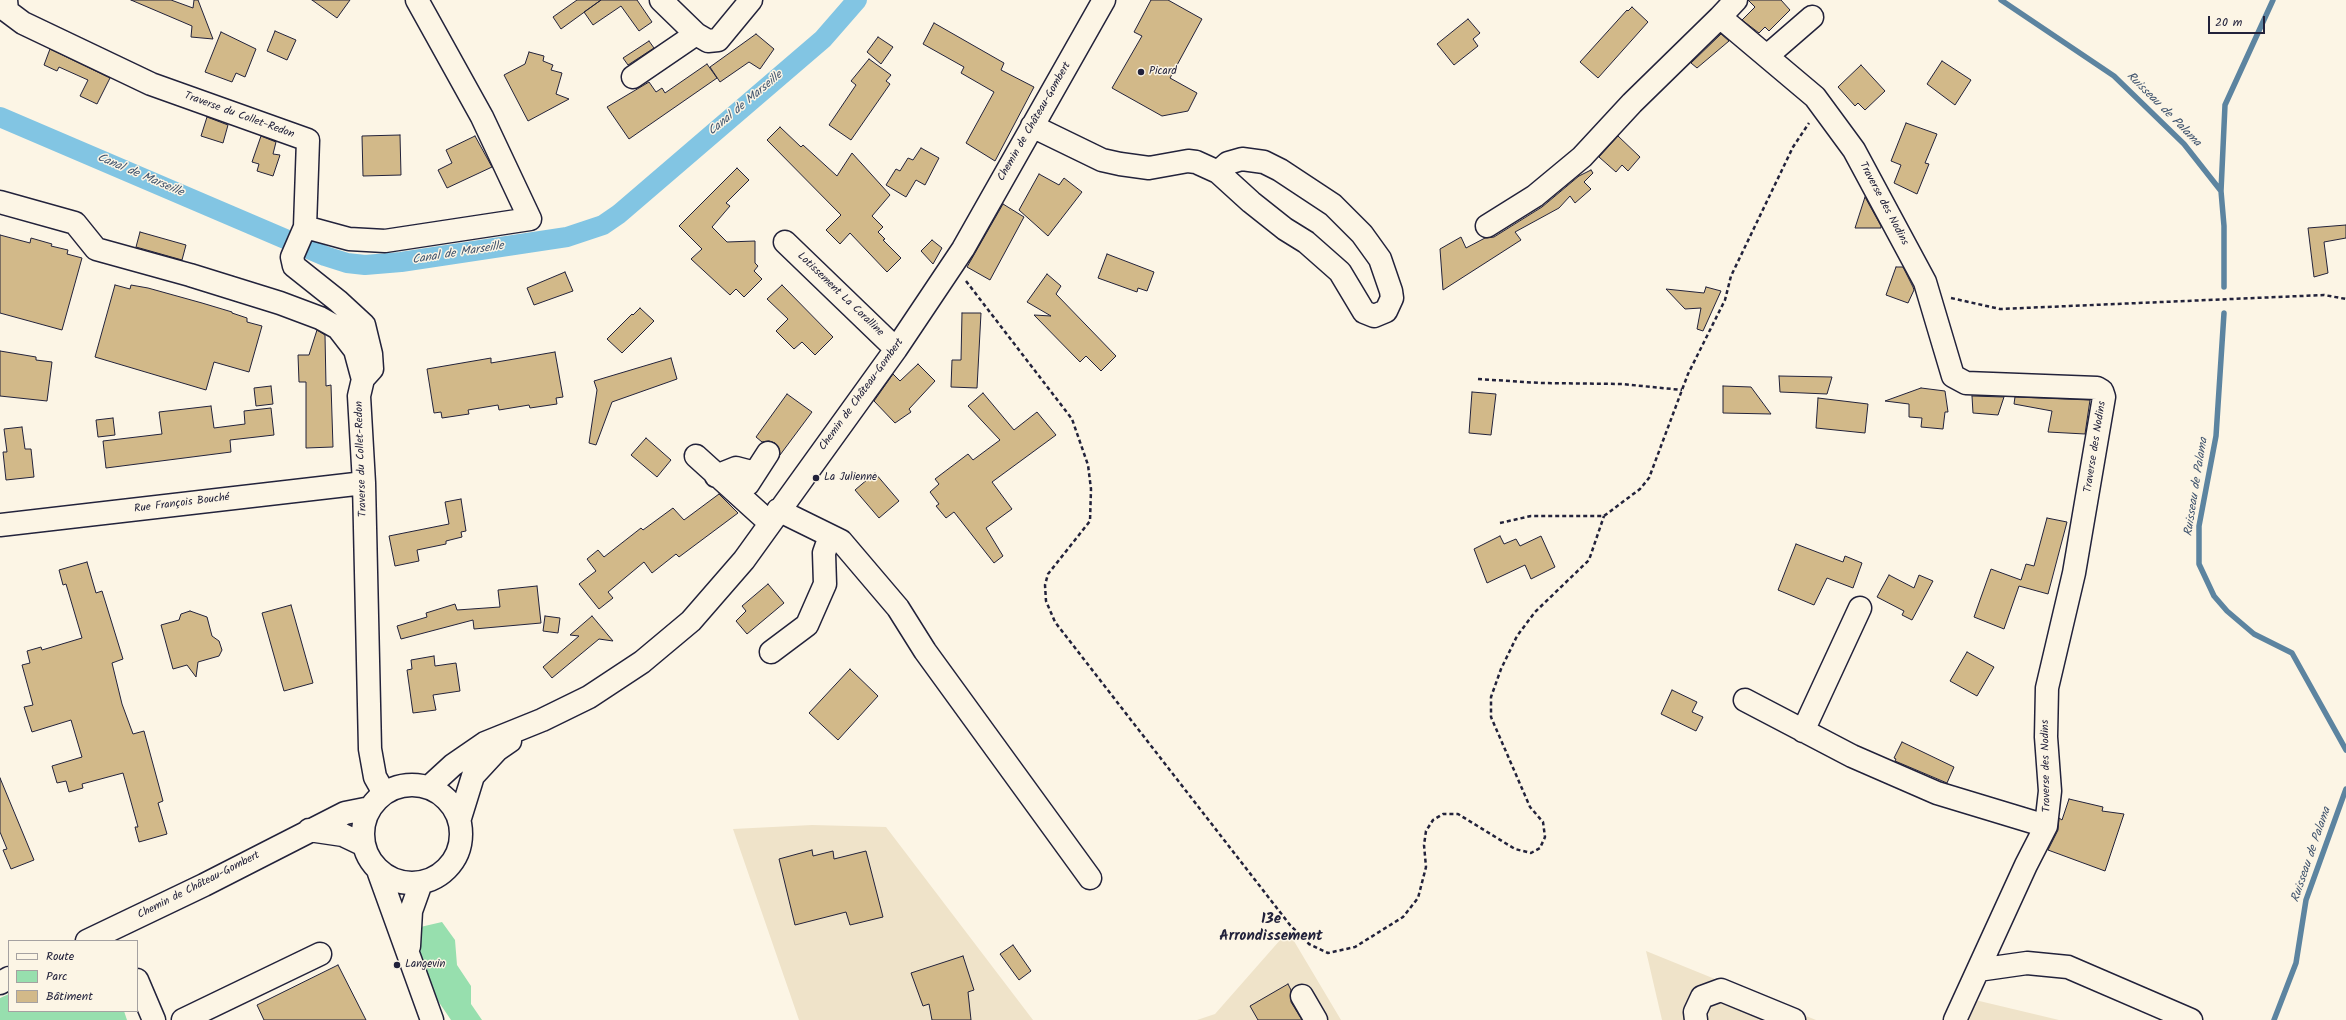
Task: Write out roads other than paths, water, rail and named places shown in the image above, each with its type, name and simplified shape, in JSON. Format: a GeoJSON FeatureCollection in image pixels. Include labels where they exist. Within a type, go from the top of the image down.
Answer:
{"type":"FeatureCollection","features":[{"type":"Feature","properties":{"kind":"street","name":"Traverse du Collet-Redon"},"geometry":{"type":"LineString","coordinates":[[6,0],[7,11],[23,23],[151,84],[308,140],[305,227],[292,257],[294,266],[338,301],[364,325],[372,369],[363,379],[359,396],[364,483],[370,749],[377,800]]}},
{"type":"Feature","properties":{"kind":"street"},"geometry":{"type":"LineString","coordinates":[[305,227],[349,239],[385,241],[530,219],[482,117],[417,0]]}},
{"type":"Feature","properties":{"kind":"street"},"geometry":{"type":"LineString","coordinates":[[661,0],[696,34],[708,41],[718,40],[750,0]]}},
{"type":"Feature","properties":{"kind":"street","name":"Chemin de Château-Gombert"},"geometry":{"type":"LineString","coordinates":[[418,785],[453,765],[485,743],[542,720],[595,694],[642,662],[691,621],[744,560],[896,349],[953,264],[1104,0]]}},
{"type":"Feature","properties":{"kind":"street"},"geometry":{"type":"LineString","coordinates":[[1487,226],[1535,196],[1582,157],[1637,98],[1736,0]]}},
{"type":"Feature","properties":{"kind":"street","name":"Traverse des Nodins"},"geometry":{"type":"LineString","coordinates":[[1720,16],[1822,104],[1854,150],[1925,282],[1953,376],[1966,383],[2097,388],[2102,391],[2104,397],[2074,573],[2047,688],[2046,737],[2050,792],[2046,826],[2026,865],[1955,1020]]}},
{"type":"Feature","properties":{"kind":"street"},"geometry":{"type":"LineString","coordinates":[[1767,56],[1812,17]]}},
{"type":"Feature","properties":{"kind":"street"},"geometry":{"type":"LineString","coordinates":[[633,77],[696,34]]}},
{"type":"Feature","properties":{"kind":"street"},"geometry":{"type":"LineString","coordinates":[[1032,126],[1102,160],[1149,168],[1188,161],[1196,162],[1218,172],[1284,229],[1306,242],[1340,272],[1364,312],[1374,316],[1386,311],[1392,298],[1380,259],[1362,234],[1333,205],[1280,170],[1264,162],[1242,159],[1228,164],[1218,172]]}},
{"type":"Feature","properties":{"kind":"street"},"geometry":{"type":"LineString","coordinates":[[0,202],[75,223],[96,249],[198,277],[280,303],[320,318],[338,328],[355,350],[363,379]]}},
{"type":"Feature","properties":{"kind":"street","name":"Lotissement La Coralline"},"geometry":{"type":"LineString","coordinates":[[785,242],[896,349]]}},
{"type":"Feature","properties":{"kind":"street"},"geometry":{"type":"LineString","coordinates":[[716,476],[736,468],[751,479],[768,453]]}},
{"type":"Feature","properties":{"kind":"street"},"geometry":{"type":"LineString","coordinates":[[696,456],[716,476],[774,517],[841,541],[898,608],[925,651],[1090,878]]}},
{"type":"Feature","properties":{"kind":"street","name":"Rue François Bouché"},"geometry":{"type":"LineString","coordinates":[[0,525],[364,483]]}},
{"type":"Feature","properties":{"kind":"street"},"geometry":{"type":"LineString","coordinates":[[771,652],[807,625],[825,584],[824,553],[830,536]]}},
{"type":"Feature","properties":{"kind":"street"},"geometry":{"type":"LineString","coordinates":[[1803,731],[1860,608]]}},
{"type":"Feature","properties":{"kind":"street"},"geometry":{"type":"LineString","coordinates":[[1745,700],[1852,756],[1937,793],[2046,826]]}},
{"type":"Feature","properties":{"kind":"street","name":"Chemin de Château-Gombert"},"geometry":{"type":"LineString","coordinates":[[460,818],[473,776],[497,750],[542,720]]}},
{"type":"Feature","properties":{"kind":"street"},"geometry":{"type":"LineString","coordinates":[[370,749],[386,768],[418,785],[448,798],[460,818],[463,839],[456,859],[441,875],[421,883],[400,883],[379,873]]}},
{"type":"Feature","properties":{"kind":"street"},"geometry":{"type":"LineString","coordinates":[[418,785],[377,800],[363,826],[364,845],[370,861],[379,873],[432,1020]]}},
{"type":"Feature","properties":{"kind":"street","name":"Chemin de Château-Gombert"},"geometry":{"type":"LineString","coordinates":[[92,940],[117,935],[309,830],[345,812],[377,800]]}},
{"type":"Feature","properties":{"kind":"street"},"geometry":{"type":"LineString","coordinates":[[309,830],[343,835],[364,845]]}},
{"type":"Feature","properties":{"kind":"street"},"geometry":{"type":"LineString","coordinates":[[409,955],[408,928],[410,911],[421,883]]}},
{"type":"Feature","properties":{"kind":"street"},"geometry":{"type":"LineString","coordinates":[[183,1020],[320,954]]}},
{"type":"Feature","properties":{"kind":"street"},"geometry":{"type":"LineString","coordinates":[[1978,970],[2027,963],[2068,967],[2191,1020]]}},
{"type":"Feature","properties":{"kind":"street"},"geometry":{"type":"LineString","coordinates":[[138,982],[154,1020]]}},
{"type":"Feature","properties":{"kind":"street"},"geometry":{"type":"LineString","coordinates":[[1696,1020],[1695,1012],[1702,997],[1721,990],[1794,1020]]}},
{"type":"Feature","properties":{"kind":"street"},"geometry":{"type":"LineString","coordinates":[[1302,996],[1316,1020]]}},
{"type":"Feature","properties":{"kind":"waterway","name":"Canal de Marseille"},"geometry":{"type":"LineString","coordinates":[[0,117],[325,256],[347,263],[365,265],[401,262],[567,237],[603,225],[619,214],[823,39],[857,0]]}},
{"type":"Feature","properties":{"kind":"waterway","name":"Ruisseau de Palama"},"geometry":{"type":"LineString","coordinates":[[2001,0],[2114,76],[2184,144],[2221,191],[2224,226],[2224,287]]}},
{"type":"Feature","properties":{"kind":"waterway"},"geometry":{"type":"LineString","coordinates":[[2221,191],[2225,105],[2273,0]]}},
{"type":"Feature","properties":{"kind":"waterway","name":"Ruisseau de Palama"},"geometry":{"type":"LineString","coordinates":[[2224,313],[2216,436],[2199,526],[2199,564],[2214,596],[2227,611],[2254,634],[2292,653],[2346,750]]}},
{"type":"Feature","properties":{"kind":"waterway","name":"Ruisseau de Palama"},"geometry":{"type":"LineString","coordinates":[[2274,1020],[2296,963],[2306,900],[2346,789]]}},
{"type":"Feature","properties":{"kind":"place","name":"Picard"},"geometry":{"type":"Point","coordinates":[1141,72]}},
{"type":"Feature","properties":{"kind":"place","name":"La Julienne"},"geometry":{"type":"Point","coordinates":[816,478]}},
{"type":"Feature","properties":{"kind":"place","name":"Langevin"},"geometry":{"type":"Point","coordinates":[397,965]}},
{"type":"Feature","properties":{"kind":"district","name":"13e Arrondissement"},"geometry":{"type":"Point","coordinates":[1271,928]}}]}
